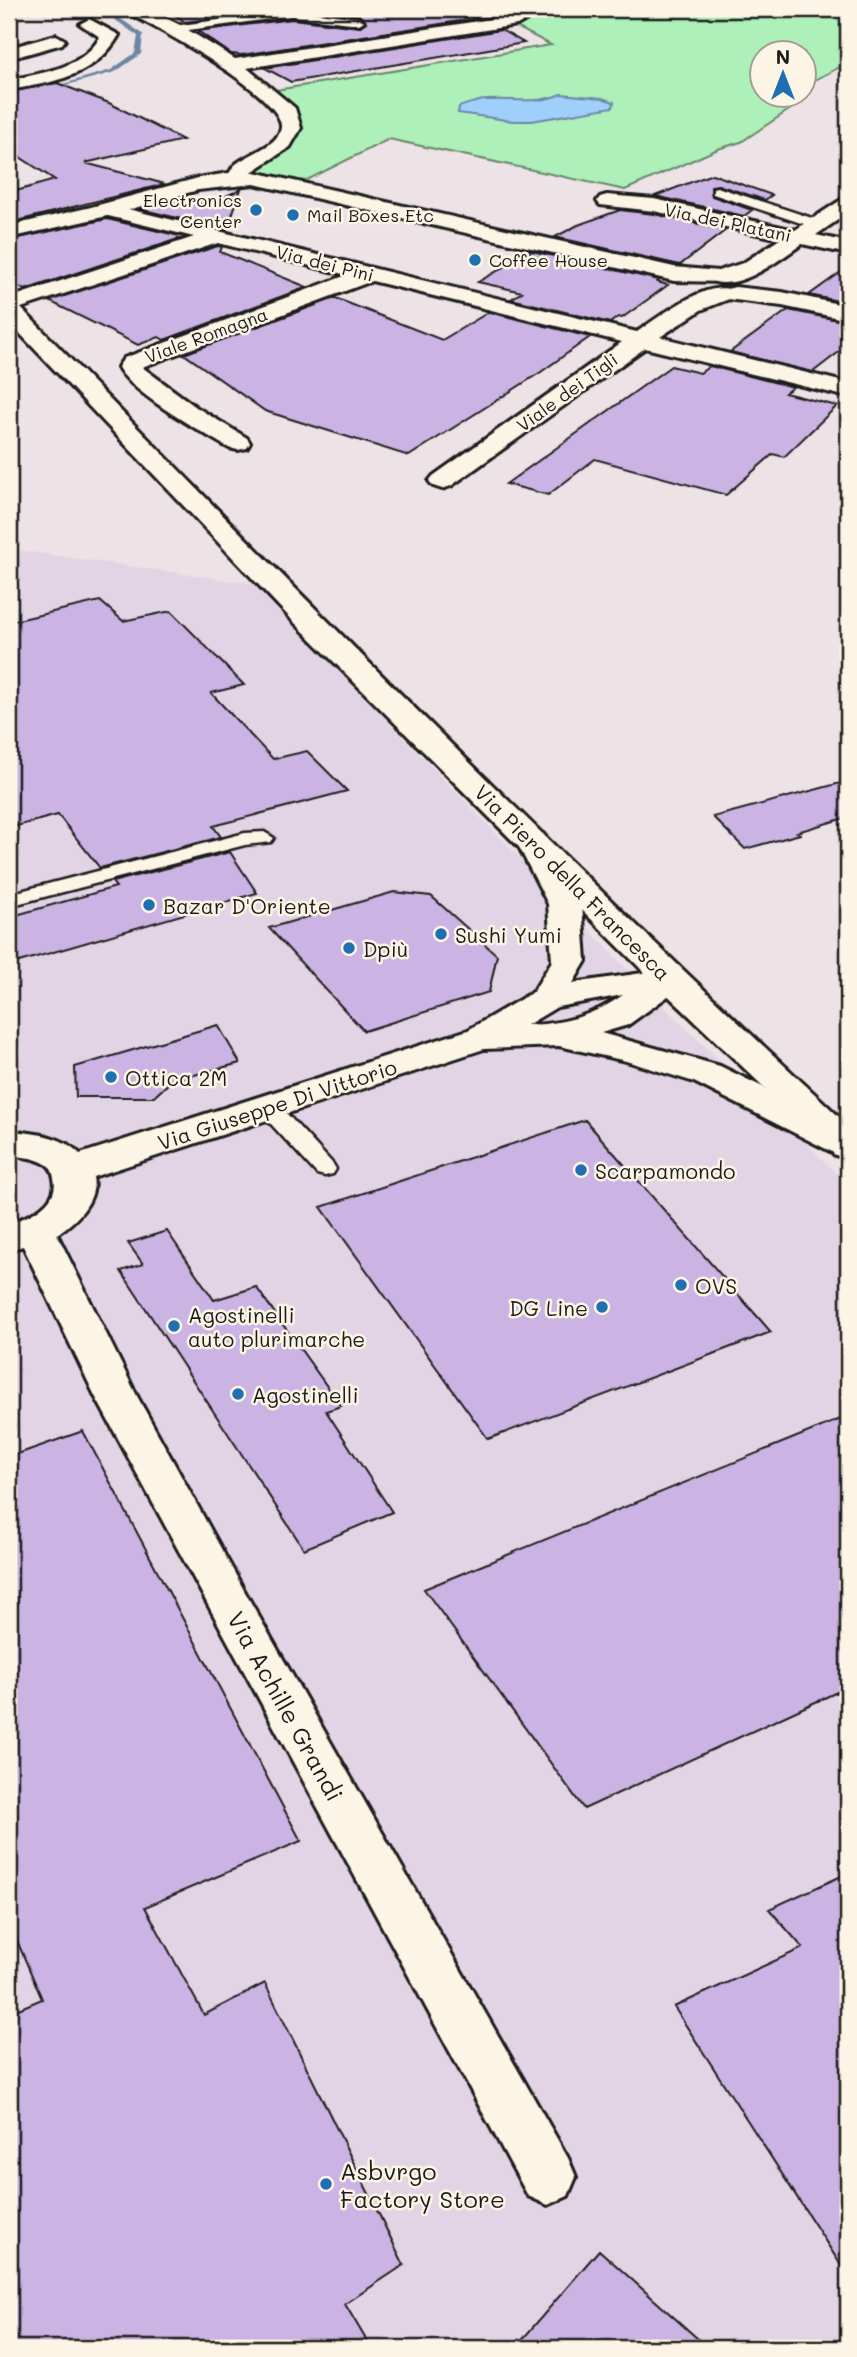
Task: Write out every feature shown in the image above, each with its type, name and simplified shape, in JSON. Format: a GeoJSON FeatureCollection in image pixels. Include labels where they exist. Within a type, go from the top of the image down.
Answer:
{"type":"FeatureCollection","features":[{"type":"Feature","properties":{"kind":"street"},"geometry":{"type":"LineString","coordinates":[[134,9],[174,29],[232,65],[288,112],[291,128],[283,144],[243,169],[237,177]]}},
{"type":"Feature","properties":{"kind":"street"},"geometry":{"type":"LineString","coordinates":[[155,19],[200,9]]}},
{"type":"Feature","properties":{"kind":"street"},"geometry":{"type":"LineString","coordinates":[[232,65],[517,20]]}},
{"type":"Feature","properties":{"kind":"street"},"geometry":{"type":"LineString","coordinates":[[9,85],[63,72],[87,62],[106,47],[110,35],[89,24]]}},
{"type":"Feature","properties":{"kind":"street"},"geometry":{"type":"LineString","coordinates":[[9,54],[57,40]]}},
{"type":"Feature","properties":{"kind":"street"},"geometry":{"type":"LineString","coordinates":[[107,210],[203,182],[237,177],[848,313]]}},
{"type":"Feature","properties":{"kind":"street","name":"Via dei Platani"},"geometry":{"type":"LineString","coordinates":[[607,201],[654,205],[848,248]]}},
{"type":"Feature","properties":{"kind":"street","name":"Viale dei Tigli"},"geometry":{"type":"LineString","coordinates":[[442,481],[640,340],[848,204]]}},
{"type":"Feature","properties":{"kind":"street","name":"Via dei Pini"},"geometry":{"type":"LineString","coordinates":[[9,232],[107,210],[640,340]]}},
{"type":"Feature","properties":{"kind":"street"},"geometry":{"type":"LineString","coordinates":[[9,308],[216,237]]}},
{"type":"Feature","properties":{"kind":"street","name":"Viale Romagna"},"geometry":{"type":"LineString","coordinates":[[238,443],[187,412],[133,373],[130,368],[132,363],[370,274]]}},
{"type":"Feature","properties":{"kind":"street","name":"Via Piero della Francesca"},"geometry":{"type":"LineString","coordinates":[[9,308],[302,614],[670,979],[846,1144]]}},
{"type":"Feature","properties":{"kind":"street"},"geometry":{"type":"LineString","coordinates":[[640,340],[848,390]]}},
{"type":"Feature","properties":{"kind":"street"},"geometry":{"type":"LineString","coordinates":[[532,841],[565,905],[569,961],[546,999]]}},
{"type":"Feature","properties":{"kind":"street"},"geometry":{"type":"LineString","coordinates":[[481,1038],[546,999],[597,988],[670,979]]}},
{"type":"Feature","properties":{"kind":"street"},"geometry":{"type":"LineString","coordinates":[[559,1035],[615,1017],[670,979]]}},
{"type":"Feature","properties":{"kind":"street"},"geometry":{"type":"LineString","coordinates":[[481,1038],[559,1035],[634,1052],[707,1074],[846,1144]]}},
{"type":"Feature","properties":{"kind":"street","name":"Via Giuseppe Di Vittorio"},"geometry":{"type":"LineString","coordinates":[[73,1170],[481,1038]]}},
{"type":"Feature","properties":{"kind":"street"},"geometry":{"type":"LineString","coordinates":[[9,1143],[45,1148],[62,1157],[73,1170],[76,1182],[74,1196],[66,1209],[52,1221],[22,1233]]}},
{"type":"Feature","properties":{"kind":"street","name":"Via Achille Grandi"},"geometry":{"type":"LineString","coordinates":[[22,1233],[116,1396],[214,1578],[548,2177]]}},
{"type":"Feature","properties":{"kind":"lane"},"geometry":{"type":"LineString","coordinates":[[174,29],[292,13],[359,21]]}},
{"type":"Feature","properties":{"kind":"lane"},"geometry":{"type":"LineString","coordinates":[[717,191],[817,224]]}},
{"type":"Feature","properties":{"kind":"lane"},"geometry":{"type":"LineString","coordinates":[[9,900],[225,843],[264,838]]}},
{"type":"Feature","properties":{"kind":"lane"},"geometry":{"type":"LineString","coordinates":[[268,1107],[325,1169]]}},
{"type":"Feature","properties":{"kind":"shaded area"},"geometry":{"type":"Polygon","coordinates":[[[9,549],[255,584],[654,997],[848,1184],[848,2348],[9,2348],[9,549]]]}},
{"type":"Feature","properties":{"kind":"green space"},"geometry":{"type":"Polygon","coordinates":[[[495,9],[848,9],[848,63],[818,78],[818,38],[748,38],[748,108],[792,108],[741,142],[718,149],[625,190],[389,139],[295,186],[242,169],[291,129],[264,92],[551,45],[511,24],[483,25],[495,9]]]}},
{"type":"Feature","properties":{"kind":"water"},"geometry":{"type":"Polygon","coordinates":[[[561,94],[602,98],[614,102],[613,107],[532,121],[458,113],[459,107],[480,101],[533,100],[561,94]]]}},
{"type":"Feature","properties":{"kind":"building"},"geometry":{"type":"Polygon","coordinates":[[[167,9],[282,9],[185,22],[167,9]]]}},
{"type":"Feature","properties":{"kind":"building"},"geometry":{"type":"Polygon","coordinates":[[[304,9],[462,9],[479,18],[242,55],[231,54],[198,31],[292,19],[359,27],[366,22],[359,15],[304,9]]]}},
{"type":"Feature","properties":{"kind":"building"},"geometry":{"type":"Polygon","coordinates":[[[501,30],[524,43],[291,82],[265,68],[501,30]]]}},
{"type":"Feature","properties":{"kind":"building"},"geometry":{"type":"Polygon","coordinates":[[[57,83],[109,103],[183,140],[85,163],[165,184],[9,223],[9,193],[55,180],[9,150],[9,92],[57,83]]]}},
{"type":"Feature","properties":{"kind":"building"},"geometry":{"type":"Polygon","coordinates":[[[712,174],[772,195],[765,200],[718,185],[711,186],[712,196],[752,210],[744,216],[655,196],[712,174]]]}},
{"type":"Feature","properties":{"kind":"building"},"geometry":{"type":"Polygon","coordinates":[[[241,189],[227,230],[140,209],[187,196],[205,206],[241,189]]]}},
{"type":"Feature","properties":{"kind":"building"},"geometry":{"type":"Polygon","coordinates":[[[620,210],[654,214],[726,230],[680,265],[555,237],[578,225],[620,210]]]}},
{"type":"Feature","properties":{"kind":"building"},"geometry":{"type":"Polygon","coordinates":[[[107,219],[184,237],[25,290],[9,282],[9,240],[107,219]]]}},
{"type":"Feature","properties":{"kind":"building"},"geometry":{"type":"Polygon","coordinates":[[[218,246],[222,247],[220,252],[307,287],[164,340],[159,337],[138,345],[49,301],[218,246]]]}},
{"type":"Feature","properties":{"kind":"building"},"geometry":{"type":"Polygon","coordinates":[[[532,251],[659,280],[657,282],[668,285],[622,318],[618,317],[610,323],[511,299],[522,292],[478,282],[532,251]]]}},
{"type":"Feature","properties":{"kind":"building"},"geometry":{"type":"Polygon","coordinates":[[[848,267],[848,303],[809,295],[848,267]]]}},
{"type":"Feature","properties":{"kind":"building"},"geometry":{"type":"Polygon","coordinates":[[[335,298],[442,340],[489,312],[590,337],[541,372],[409,456],[265,411],[184,354],[335,298]]]}},
{"type":"Feature","properties":{"kind":"building"},"geometry":{"type":"Polygon","coordinates":[[[788,310],[848,322],[848,345],[813,372],[730,352],[788,310]]]}},
{"type":"Feature","properties":{"kind":"building"},"geometry":{"type":"Polygon","coordinates":[[[671,366],[700,373],[710,366],[793,387],[785,393],[837,406],[784,457],[773,454],[726,495],[595,459],[548,495],[506,484],[671,366]]]}},
{"type":"Feature","properties":{"kind":"building"},"geometry":{"type":"Polygon","coordinates":[[[100,601],[123,621],[171,611],[244,685],[211,693],[273,759],[307,751],[347,791],[213,826],[221,837],[100,868],[58,815],[9,828],[9,622],[100,601]]]}},
{"type":"Feature","properties":{"kind":"building"},"geometry":{"type":"Polygon","coordinates":[[[848,781],[848,817],[745,849],[713,817],[848,781]]]}},
{"type":"Feature","properties":{"kind":"building"},"geometry":{"type":"Polygon","coordinates":[[[230,852],[257,893],[9,965],[9,917],[116,887],[112,882],[230,852]]]}},
{"type":"Feature","properties":{"kind":"building"},"geometry":{"type":"Polygon","coordinates":[[[394,892],[431,896],[497,955],[489,992],[364,1031],[269,928],[394,892]]]}},
{"type":"Feature","properties":{"kind":"building"},"geometry":{"type":"Polygon","coordinates":[[[218,1025],[240,1063],[171,1081],[154,1097],[76,1097],[75,1067],[218,1025]]]}},
{"type":"Feature","properties":{"kind":"building"},"geometry":{"type":"Polygon","coordinates":[[[585,1120],[771,1332],[488,1439],[321,1207],[585,1120]]]}},
{"type":"Feature","properties":{"kind":"building"},"geometry":{"type":"Polygon","coordinates":[[[167,1231],[214,1300],[256,1287],[341,1406],[326,1411],[392,1512],[304,1549],[121,1271],[143,1264],[128,1243],[167,1231]]]}},
{"type":"Feature","properties":{"kind":"building"},"geometry":{"type":"Polygon","coordinates":[[[848,1416],[848,1687],[584,1809],[424,1589],[848,1416]]]}},
{"type":"Feature","properties":{"kind":"building"},"geometry":{"type":"Polygon","coordinates":[[[83,1431],[301,1841],[145,1907],[204,2015],[265,1983],[404,2265],[345,2304],[371,2348],[305,2348],[297,2341],[283,2348],[9,2348],[9,2013],[42,1999],[9,1922],[9,1457],[83,1431]]]}},
{"type":"Feature","properties":{"kind":"building"},"geometry":{"type":"Polygon","coordinates":[[[848,1873],[848,2276],[674,2007],[803,1948],[769,1909],[848,1873]]]}},
{"type":"Feature","properties":{"kind":"building"},"geometry":{"type":"Polygon","coordinates":[[[599,2250],[708,2348],[515,2348],[599,2250]]]}},
{"type":"Feature","properties":{"kind":"waterway"},"geometry":{"type":"LineString","coordinates":[[51,89],[113,71],[138,54],[141,35],[103,9]]}},
{"type":"Feature","properties":{"kind":"place","name":"Electronics Center"},"geometry":{"type":"Point","coordinates":[256,210]}},
{"type":"Feature","properties":{"kind":"place","name":"Mail Boxes Etc"},"geometry":{"type":"Point","coordinates":[293,215]}},
{"type":"Feature","properties":{"kind":"place","name":"Coffee House"},"geometry":{"type":"Point","coordinates":[475,260]}},
{"type":"Feature","properties":{"kind":"place","name":"Bazar D'Oriente"},"geometry":{"type":"Point","coordinates":[149,905]}},
{"type":"Feature","properties":{"kind":"place","name":"Sushi Yumi"},"geometry":{"type":"Point","coordinates":[441,934]}},
{"type":"Feature","properties":{"kind":"place","name":"Dpiù"},"geometry":{"type":"Point","coordinates":[349,948]}},
{"type":"Feature","properties":{"kind":"place","name":"Ottica 2M"},"geometry":{"type":"Point","coordinates":[111,1077]}},
{"type":"Feature","properties":{"kind":"place","name":"Scarpamondo"},"geometry":{"type":"Point","coordinates":[581,1170]}},
{"type":"Feature","properties":{"kind":"place","name":"OVS"},"geometry":{"type":"Point","coordinates":[681,1285]}},
{"type":"Feature","properties":{"kind":"place","name":"DG Line"},"geometry":{"type":"Point","coordinates":[602,1307]}},
{"type":"Feature","properties":{"kind":"place","name":"Agostinelli auto plurimarche"},"geometry":{"type":"Point","coordinates":[174,1326]}},
{"type":"Feature","properties":{"kind":"place","name":"Agostinelli"},"geometry":{"type":"Point","coordinates":[238,1394]}},
{"type":"Feature","properties":{"kind":"place","name":"Asbvrgo Factory Store"},"geometry":{"type":"Point","coordinates":[326,2184]}}]}
